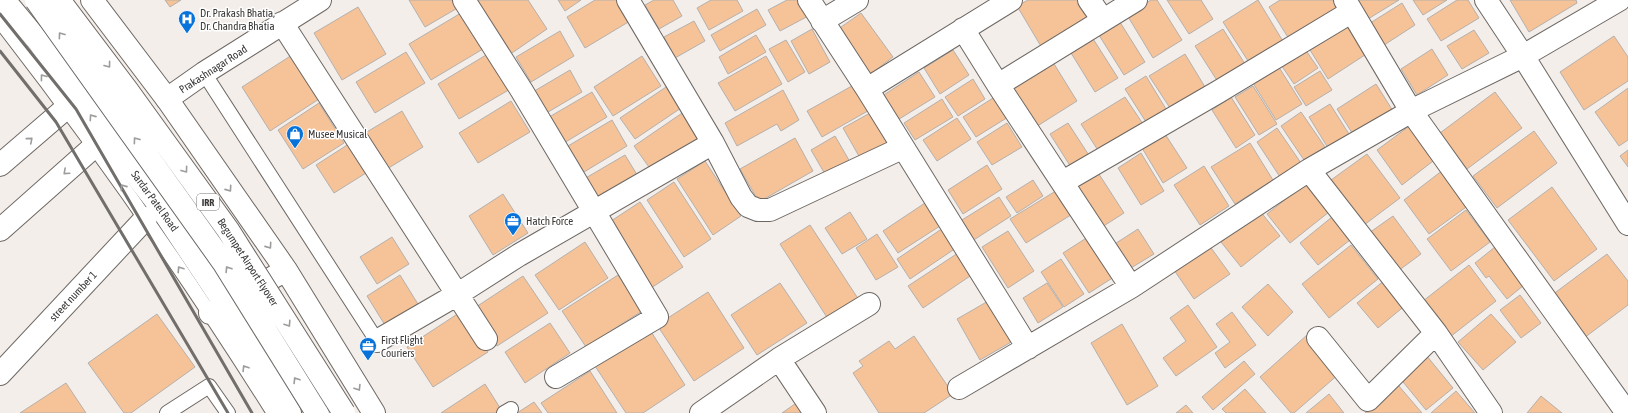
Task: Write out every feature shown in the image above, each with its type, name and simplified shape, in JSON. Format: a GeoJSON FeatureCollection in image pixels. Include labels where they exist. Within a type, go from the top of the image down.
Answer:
{"type":"FeatureCollection","features":[{"type":"Feature","properties":{"kind":"street","name":"Begumpet Airport Flyover"},"geometry":{"type":"LineString","coordinates":[[36,0],[223,262],[317,413]]}},
{"type":"Feature","properties":{"kind":"street","name":"Begumpet Airport Flyover"},"geometry":{"type":"LineString","coordinates":[[59,0],[127,90],[228,230],[344,413]]}},
{"type":"Feature","properties":{"kind":"street"},"geometry":{"type":"LineString","coordinates":[[72,0],[109,44],[141,66]]}},
{"type":"Feature","properties":{"kind":"street","name":"IRR"},"geometry":{"type":"LineString","coordinates":[[92,0],[167,99],[286,270],[374,413]]}},
{"type":"Feature","properties":{"kind":"street","name":"Prakashnagar Road"},"geometry":{"type":"LineString","coordinates":[[167,99],[204,73],[320,0]]}},
{"type":"Feature","properties":{"kind":"street"},"geometry":{"type":"LineString","coordinates":[[464,0],[522,91],[657,316],[556,377]]}},
{"type":"Feature","properties":{"kind":"street"},"geometry":{"type":"LineString","coordinates":[[628,0],[713,143],[741,196],[748,206],[758,210],[770,210],[902,148]]}},
{"type":"Feature","properties":{"kind":"street"},"geometry":{"type":"LineString","coordinates":[[809,0],[1028,348]]}},
{"type":"Feature","properties":{"kind":"street"},"geometry":{"type":"LineString","coordinates":[[822,20],[857,0]]}},
{"type":"Feature","properties":{"kind":"street"},"geometry":{"type":"LineString","coordinates":[[866,89],[1011,0]]}},
{"type":"Feature","properties":{"kind":"street"},"geometry":{"type":"LineString","coordinates":[[1089,0],[1103,20]]}},
{"type":"Feature","properties":{"kind":"street"},"geometry":{"type":"LineString","coordinates":[[998,85],[1136,0]]}},
{"type":"Feature","properties":{"kind":"street"},"geometry":{"type":"LineString","coordinates":[[1486,0],[1523,56],[1628,224]]}},
{"type":"Feature","properties":{"kind":"street"},"geometry":{"type":"LineString","coordinates":[[959,388],[1131,287],[1309,170],[1411,111],[1523,56],[1619,0]]}},
{"type":"Feature","properties":{"kind":"street","name":"Sardar Patel Road"},"geometry":{"type":"LineString","coordinates":[[6,6],[20,32],[39,42],[73,103],[100,141],[159,205],[217,308],[290,413]]}},
{"type":"Feature","properties":{"kind":"street"},"geometry":{"type":"LineString","coordinates":[[1063,182],[1218,92],[1348,6],[1411,111],[1627,413]]}},
{"type":"Feature","properties":{"kind":"street"},"geometry":{"type":"LineString","coordinates":[[282,23],[486,339]]}},
{"type":"Feature","properties":{"kind":"street"},"geometry":{"type":"LineString","coordinates":[[963,29],[998,85],[1131,287]]}},
{"type":"Feature","properties":{"kind":"street"},"geometry":{"type":"LineString","coordinates":[[0,165],[73,103]]}},
{"type":"Feature","properties":{"kind":"street"},"geometry":{"type":"LineString","coordinates":[[0,230],[100,141]]}},
{"type":"Feature","properties":{"kind":"street"},"geometry":{"type":"LineString","coordinates":[[377,341],[458,294],[519,255],[713,143]]}},
{"type":"Feature","properties":{"kind":"street"},"geometry":{"type":"LineString","coordinates":[[1309,170],[1436,333],[1491,413]]}},
{"type":"Feature","properties":{"kind":"street","name":"street number 1"},"geometry":{"type":"LineString","coordinates":[[0,374],[146,218]]}},
{"type":"Feature","properties":{"kind":"street"},"geometry":{"type":"LineString","coordinates":[[217,308],[286,270]]}},
{"type":"Feature","properties":{"kind":"street"},"geometry":{"type":"LineString","coordinates":[[701,413],[779,359],[869,304]]}},
{"type":"Feature","properties":{"kind":"street"},"geometry":{"type":"LineString","coordinates":[[1318,338],[1361,407],[1436,333]]}},
{"type":"Feature","properties":{"kind":"street"},"geometry":{"type":"LineString","coordinates":[[779,359],[815,413]]}},
{"type":"Feature","properties":{"kind":"lane"},"geometry":{"type":"LineString","coordinates":[[204,73],[377,341]]}},
{"type":"Feature","properties":{"kind":"lane"},"geometry":{"type":"LineString","coordinates":[[100,141],[146,218],[217,308],[274,413]]}},
{"type":"Feature","properties":{"kind":"lane"},"geometry":{"type":"LineString","coordinates":[[167,413],[209,386],[228,413]]}},
{"type":"Feature","properties":{"kind":"building"},"geometry":{"type":"Polygon","coordinates":[[[165,0],[181,0],[170,7],[165,0]]]}},
{"type":"Feature","properties":{"kind":"building"},"geometry":{"type":"Polygon","coordinates":[[[409,0],[457,0],[461,6],[425,27],[409,0]]]}},
{"type":"Feature","properties":{"kind":"building"},"geometry":{"type":"Polygon","coordinates":[[[477,0],[528,0],[547,29],[509,55],[473,3],[477,0]]]}},
{"type":"Feature","properties":{"kind":"building"},"geometry":{"type":"Polygon","coordinates":[[[558,0],[581,0],[565,11],[558,0]]]}},
{"type":"Feature","properties":{"kind":"building"},"geometry":{"type":"Polygon","coordinates":[[[595,0],[617,0],[630,21],[585,48],[567,17],[595,0]]]}},
{"type":"Feature","properties":{"kind":"building"},"geometry":{"type":"Polygon","coordinates":[[[654,0],[673,0],[682,16],[659,29],[645,5],[654,0]]]}},
{"type":"Feature","properties":{"kind":"building"},"geometry":{"type":"Polygon","coordinates":[[[711,0],[737,0],[743,11],[709,30],[697,8],[711,0]]]}},
{"type":"Feature","properties":{"kind":"building"},"geometry":{"type":"Polygon","coordinates":[[[787,0],[807,0],[814,13],[780,31],[768,10],[787,0]]]}},
{"type":"Feature","properties":{"kind":"building"},"geometry":{"type":"Polygon","coordinates":[[[1028,0],[1078,0],[1090,19],[1042,48],[1017,6],[1028,0]]]}},
{"type":"Feature","properties":{"kind":"building"},"geometry":{"type":"Polygon","coordinates":[[[1151,0],[1157,0],[1182,40],[1153,58],[1127,15],[1151,0]]]}},
{"type":"Feature","properties":{"kind":"building"},"geometry":{"type":"Polygon","coordinates":[[[1167,0],[1201,0],[1213,19],[1189,34],[1167,0]]]}},
{"type":"Feature","properties":{"kind":"building"},"geometry":{"type":"Polygon","coordinates":[[[1258,0],[1284,43],[1250,64],[1223,22],[1258,0]]]}},
{"type":"Feature","properties":{"kind":"building"},"geometry":{"type":"Polygon","coordinates":[[[1280,0],[1339,0],[1343,6],[1289,39],[1269,7],[1280,0]]]}},
{"type":"Feature","properties":{"kind":"building"},"geometry":{"type":"Polygon","coordinates":[[[1356,0],[1399,0],[1368,19],[1356,0]]]}},
{"type":"Feature","properties":{"kind":"building"},"geometry":{"type":"Polygon","coordinates":[[[1413,0],[1447,0],[1423,15],[1413,0]]]}},
{"type":"Feature","properties":{"kind":"building"},"geometry":{"type":"Polygon","coordinates":[[[1457,0],[1468,0],[1479,18],[1441,41],[1427,19],[1457,0]]]}},
{"type":"Feature","properties":{"kind":"building"},"geometry":{"type":"Polygon","coordinates":[[[1510,0],[1576,0],[1577,3],[1529,32],[1510,0]]]}},
{"type":"Feature","properties":{"kind":"building"},"geometry":{"type":"Polygon","coordinates":[[[1402,3],[1415,25],[1381,47],[1367,25],[1402,3]]]}},
{"type":"Feature","properties":{"kind":"building"},"geometry":{"type":"Polygon","coordinates":[[[358,7],[386,54],[342,80],[314,33],[358,7]]]}},
{"type":"Feature","properties":{"kind":"building"},"geometry":{"type":"Polygon","coordinates":[[[757,9],[766,25],[720,51],[711,35],[757,9]]]}},
{"type":"Feature","properties":{"kind":"building"},"geometry":{"type":"Polygon","coordinates":[[[466,10],[488,46],[431,80],[409,44],[466,10]]]}},
{"type":"Feature","properties":{"kind":"building"},"geometry":{"type":"Polygon","coordinates":[[[861,13],[893,57],[867,77],[834,32],[861,13]]]}},
{"type":"Feature","properties":{"kind":"building"},"geometry":{"type":"Polygon","coordinates":[[[1118,19],[1145,62],[1124,75],[1097,32],[1118,19]]]}},
{"type":"Feature","properties":{"kind":"building"},"geometry":{"type":"Polygon","coordinates":[[[694,21],[705,41],[675,58],[664,37],[694,21]]]}},
{"type":"Feature","properties":{"kind":"building"},"geometry":{"type":"Polygon","coordinates":[[[1353,23],[1371,51],[1328,79],[1310,50],[1353,23]]]}},
{"type":"Feature","properties":{"kind":"building"},"geometry":{"type":"Polygon","coordinates":[[[812,29],[830,62],[809,74],[791,41],[812,29]]]}},
{"type":"Feature","properties":{"kind":"building"},"geometry":{"type":"Polygon","coordinates":[[[1223,29],[1245,64],[1218,82],[1195,46],[1223,29]]]}},
{"type":"Feature","properties":{"kind":"building"},"geometry":{"type":"Polygon","coordinates":[[[1474,30],[1489,53],[1462,69],[1447,46],[1474,30]]]}},
{"type":"Feature","properties":{"kind":"building"},"geometry":{"type":"Polygon","coordinates":[[[560,31],[574,56],[531,82],[516,57],[560,31]]]}},
{"type":"Feature","properties":{"kind":"building"},"geometry":{"type":"Polygon","coordinates":[[[1090,34],[1118,78],[1095,92],[1068,48],[1090,34]]]}},
{"type":"Feature","properties":{"kind":"building"},"geometry":{"type":"Polygon","coordinates":[[[756,35],[766,52],[728,74],[719,57],[756,35]]]}},
{"type":"Feature","properties":{"kind":"building"},"geometry":{"type":"Polygon","coordinates":[[[1614,36],[1628,57],[1628,81],[1584,110],[1560,72],[1614,36]]]}},
{"type":"Feature","properties":{"kind":"building"},"geometry":{"type":"Polygon","coordinates":[[[786,40],[805,72],[788,82],[769,49],[786,40]]]}},
{"type":"Feature","properties":{"kind":"building"},"geometry":{"type":"Polygon","coordinates":[[[1305,49],[1318,68],[1294,84],[1281,65],[1305,49]]]}},
{"type":"Feature","properties":{"kind":"building"},"geometry":{"type":"Polygon","coordinates":[[[1432,49],[1448,75],[1417,95],[1401,69],[1432,49]]]}},
{"type":"Feature","properties":{"kind":"building"},"geometry":{"type":"Polygon","coordinates":[[[953,50],[969,75],[940,94],[924,68],[953,50]]]}},
{"type":"Feature","properties":{"kind":"building"},"geometry":{"type":"Polygon","coordinates":[[[406,52],[425,83],[375,113],[356,82],[406,52]]]}},
{"type":"Feature","properties":{"kind":"building"},"geometry":{"type":"Polygon","coordinates":[[[491,52],[512,88],[459,119],[438,84],[491,52]]]}},
{"type":"Feature","properties":{"kind":"building"},"geometry":{"type":"Polygon","coordinates":[[[1185,54],[1205,87],[1170,108],[1149,76],[1185,54]]]}},
{"type":"Feature","properties":{"kind":"building"},"geometry":{"type":"Polygon","coordinates":[[[292,55],[319,99],[270,131],[242,87],[292,55]]]}},
{"type":"Feature","properties":{"kind":"building"},"geometry":{"type":"Polygon","coordinates":[[[642,56],[661,86],[613,116],[594,87],[642,56]]]}},
{"type":"Feature","properties":{"kind":"building"},"geometry":{"type":"Polygon","coordinates":[[[766,56],[782,84],[735,111],[718,83],[766,56]]]}},
{"type":"Feature","properties":{"kind":"building"},"geometry":{"type":"Polygon","coordinates":[[[1051,59],[1077,101],[1031,130],[1005,88],[1051,59]]]}},
{"type":"Feature","properties":{"kind":"building"},"geometry":{"type":"Polygon","coordinates":[[[1277,64],[1302,104],[1276,120],[1251,80],[1277,64]]]}},
{"type":"Feature","properties":{"kind":"building"},"geometry":{"type":"Polygon","coordinates":[[[570,70],[582,92],[543,115],[531,93],[570,70]]]}},
{"type":"Feature","properties":{"kind":"building"},"geometry":{"type":"Polygon","coordinates":[[[1320,71],[1332,90],[1306,106],[1294,87],[1320,71]]]}},
{"type":"Feature","properties":{"kind":"building"},"geometry":{"type":"Polygon","coordinates":[[[919,72],[935,97],[891,124],[876,100],[919,72]]]}},
{"type":"Feature","properties":{"kind":"building"},"geometry":{"type":"Polygon","coordinates":[[[1146,76],[1166,109],[1146,122],[1125,89],[1146,76]]]}},
{"type":"Feature","properties":{"kind":"building"},"geometry":{"type":"Polygon","coordinates":[[[973,79],[985,99],[958,116],[945,97],[973,79]]]}},
{"type":"Feature","properties":{"kind":"building"},"geometry":{"type":"Polygon","coordinates":[[[859,82],[873,108],[822,137],[807,111],[859,82]]]}},
{"type":"Feature","properties":{"kind":"building"},"geometry":{"type":"Polygon","coordinates":[[[672,83],[687,104],[635,139],[620,118],[672,83]]]}},
{"type":"Feature","properties":{"kind":"building"},"geometry":{"type":"Polygon","coordinates":[[[1376,84],[1393,111],[1354,136],[1337,109],[1376,84]]]}},
{"type":"Feature","properties":{"kind":"building"},"geometry":{"type":"Polygon","coordinates":[[[1253,86],[1277,124],[1259,135],[1235,97],[1253,86]]]}},
{"type":"Feature","properties":{"kind":"building"},"geometry":{"type":"Polygon","coordinates":[[[1628,88],[1628,140],[1619,146],[1595,112],[1628,88]]]}},
{"type":"Feature","properties":{"kind":"building"},"geometry":{"type":"Polygon","coordinates":[[[783,90],[799,120],[781,131],[777,124],[737,146],[725,123],[783,90]]]}},
{"type":"Feature","properties":{"kind":"building"},"geometry":{"type":"Polygon","coordinates":[[[592,92],[607,117],[559,146],[544,120],[592,92]]]}},
{"type":"Feature","properties":{"kind":"building"},"geometry":{"type":"Polygon","coordinates":[[[1495,92],[1522,128],[1467,169],[1440,133],[1495,92]]]}},
{"type":"Feature","properties":{"kind":"building"},"geometry":{"type":"Polygon","coordinates":[[[1001,93],[1013,114],[976,137],[963,117],[1001,93]]]}},
{"type":"Feature","properties":{"kind":"building"},"geometry":{"type":"Polygon","coordinates":[[[1125,97],[1145,127],[1101,155],[1081,124],[1125,97]]]}},
{"type":"Feature","properties":{"kind":"building"},"geometry":{"type":"Polygon","coordinates":[[[1231,97],[1255,135],[1236,148],[1212,110],[1231,97]]]}},
{"type":"Feature","properties":{"kind":"building"},"geometry":{"type":"Polygon","coordinates":[[[942,99],[953,117],[915,140],[904,123],[942,99]]]}},
{"type":"Feature","properties":{"kind":"building"},"geometry":{"type":"Polygon","coordinates":[[[511,101],[530,132],[478,163],[459,133],[511,101]]]}},
{"type":"Feature","properties":{"kind":"building"},"geometry":{"type":"Polygon","coordinates":[[[319,103],[344,143],[303,169],[278,130],[319,103]]]}},
{"type":"Feature","properties":{"kind":"building"},"geometry":{"type":"Polygon","coordinates":[[[1330,104],[1349,134],[1328,148],[1309,117],[1330,104]]]}},
{"type":"Feature","properties":{"kind":"building"},"geometry":{"type":"Polygon","coordinates":[[[688,109],[704,134],[651,170],[634,146],[688,109]]]}},
{"type":"Feature","properties":{"kind":"building"},"geometry":{"type":"Polygon","coordinates":[[[402,111],[423,147],[382,172],[360,136],[402,111]]]}},
{"type":"Feature","properties":{"kind":"building"},"geometry":{"type":"Polygon","coordinates":[[[1301,112],[1325,147],[1304,160],[1281,126],[1301,112]]]}},
{"type":"Feature","properties":{"kind":"building"},"geometry":{"type":"Polygon","coordinates":[[[870,113],[891,150],[864,165],[843,128],[870,113]]]}},
{"type":"Feature","properties":{"kind":"building"},"geometry":{"type":"Polygon","coordinates":[[[957,118],[971,139],[937,161],[923,140],[957,118]]]}},
{"type":"Feature","properties":{"kind":"building"},"geometry":{"type":"Polygon","coordinates":[[[612,120],[627,146],[584,172],[568,146],[612,120]]]}},
{"type":"Feature","properties":{"kind":"building"},"geometry":{"type":"Polygon","coordinates":[[[1007,123],[1022,147],[992,165],[977,142],[1007,123]]]}},
{"type":"Feature","properties":{"kind":"building"},"geometry":{"type":"Polygon","coordinates":[[[1068,123],[1092,160],[1074,172],[1050,134],[1068,123]]]}},
{"type":"Feature","properties":{"kind":"building"},"geometry":{"type":"Polygon","coordinates":[[[1412,124],[1437,158],[1402,185],[1377,150],[1412,124]]]}},
{"type":"Feature","properties":{"kind":"building"},"geometry":{"type":"Polygon","coordinates":[[[1277,128],[1301,163],[1280,177],[1257,142],[1277,128]]]}},
{"type":"Feature","properties":{"kind":"building"},"geometry":{"type":"Polygon","coordinates":[[[1534,131],[1557,163],[1497,208],[1473,176],[1534,131]]]}},
{"type":"Feature","properties":{"kind":"building"},"geometry":{"type":"Polygon","coordinates":[[[1165,134],[1187,168],[1163,183],[1142,148],[1165,134]]]}},
{"type":"Feature","properties":{"kind":"building"},"geometry":{"type":"Polygon","coordinates":[[[835,136],[853,167],[829,181],[811,150],[835,136]]]}},
{"type":"Feature","properties":{"kind":"building"},"geometry":{"type":"Polygon","coordinates":[[[795,138],[813,171],[759,202],[740,169],[795,138]]]}},
{"type":"Feature","properties":{"kind":"building"},"geometry":{"type":"Polygon","coordinates":[[[355,140],[374,168],[334,193],[316,165],[355,140]]]}},
{"type":"Feature","properties":{"kind":"building"},"geometry":{"type":"Polygon","coordinates":[[[1250,143],[1273,180],[1235,204],[1211,167],[1250,143]]]}},
{"type":"Feature","properties":{"kind":"building"},"geometry":{"type":"Polygon","coordinates":[[[1628,150],[1628,167],[1620,156],[1628,150]]]}},
{"type":"Feature","properties":{"kind":"building"},"geometry":{"type":"Polygon","coordinates":[[[1141,153],[1164,191],[1141,205],[1118,168],[1141,153]]]}},
{"type":"Feature","properties":{"kind":"building"},"geometry":{"type":"Polygon","coordinates":[[[1367,154],[1400,198],[1364,225],[1331,180],[1367,154]]]}},
{"type":"Feature","properties":{"kind":"building"},"geometry":{"type":"Polygon","coordinates":[[[625,155],[639,178],[598,202],[584,179],[625,155]]]}},
{"type":"Feature","properties":{"kind":"building"},"geometry":{"type":"Polygon","coordinates":[[[705,161],[741,216],[713,235],[677,179],[705,161]]]}},
{"type":"Feature","properties":{"kind":"building"},"geometry":{"type":"Polygon","coordinates":[[[987,165],[1002,189],[963,214],[948,190],[987,165]]]}},
{"type":"Feature","properties":{"kind":"building"},"geometry":{"type":"Polygon","coordinates":[[[1204,166],[1229,206],[1200,225],[1174,185],[1204,166]]]}},
{"type":"Feature","properties":{"kind":"building"},"geometry":{"type":"Polygon","coordinates":[[[1443,170],[1469,205],[1429,234],[1404,200],[1443,170]]]}},
{"type":"Feature","properties":{"kind":"building"},"geometry":{"type":"Polygon","coordinates":[[[1097,171],[1124,213],[1102,227],[1075,185],[1097,171]]]}},
{"type":"Feature","properties":{"kind":"building"},"geometry":{"type":"Polygon","coordinates":[[[1033,180],[1043,196],[1017,213],[1006,197],[1033,180]]]}},
{"type":"Feature","properties":{"kind":"building"},"geometry":{"type":"Polygon","coordinates":[[[674,182],[711,239],[684,257],[647,200],[674,182]]]}},
{"type":"Feature","properties":{"kind":"building"},"geometry":{"type":"Polygon","coordinates":[[[1306,183],[1329,212],[1290,243],[1267,214],[1306,183]]]}},
{"type":"Feature","properties":{"kind":"building"},"geometry":{"type":"Polygon","coordinates":[[[1552,187],[1597,249],[1554,281],[1508,220],[1552,187]]]}},
{"type":"Feature","properties":{"kind":"building"},"geometry":{"type":"Polygon","coordinates":[[[1059,189],[1074,213],[1026,243],[1010,219],[1059,189]]]}},
{"type":"Feature","properties":{"kind":"building"},"geometry":{"type":"Polygon","coordinates":[[[503,194],[528,233],[493,255],[469,216],[503,194]]]}},
{"type":"Feature","properties":{"kind":"building"},"geometry":{"type":"Polygon","coordinates":[[[999,197],[1011,216],[969,243],[957,223],[999,197]]]}},
{"type":"Feature","properties":{"kind":"building"},"geometry":{"type":"Polygon","coordinates":[[[640,202],[683,267],[651,288],[608,223],[640,202]]]}},
{"type":"Feature","properties":{"kind":"building"},"geometry":{"type":"Polygon","coordinates":[[[925,203],[940,226],[898,253],[883,231],[925,203]]]}},
{"type":"Feature","properties":{"kind":"building"},"geometry":{"type":"Polygon","coordinates":[[[1466,210],[1490,242],[1451,271],[1427,239],[1466,210]]]}},
{"type":"Feature","properties":{"kind":"building"},"geometry":{"type":"Polygon","coordinates":[[[1260,211],[1280,236],[1241,267],[1221,242],[1260,211]]]}},
{"type":"Feature","properties":{"kind":"building"},"geometry":{"type":"Polygon","coordinates":[[[850,212],[867,239],[842,254],[825,228],[850,212]]]}},
{"type":"Feature","properties":{"kind":"building"},"geometry":{"type":"Polygon","coordinates":[[[1393,216],[1421,254],[1398,271],[1369,233],[1393,216]]]}},
{"type":"Feature","properties":{"kind":"building"},"geometry":{"type":"Polygon","coordinates":[[[1332,217],[1350,240],[1318,265],[1300,243],[1332,217]]]}},
{"type":"Feature","properties":{"kind":"building"},"geometry":{"type":"Polygon","coordinates":[[[810,225],[859,300],[828,319],[780,244],[810,225]]]}},
{"type":"Feature","properties":{"kind":"building"},"geometry":{"type":"Polygon","coordinates":[[[946,226],[959,246],[910,279],[897,259],[946,226]]]}},
{"type":"Feature","properties":{"kind":"building"},"geometry":{"type":"Polygon","coordinates":[[[1138,229],[1154,254],[1126,271],[1110,247],[1138,229]]]}},
{"type":"Feature","properties":{"kind":"building"},"geometry":{"type":"Polygon","coordinates":[[[1008,231],[1034,271],[1008,288],[982,247],[1008,231]]]}},
{"type":"Feature","properties":{"kind":"building"},"geometry":{"type":"Polygon","coordinates":[[[877,234],[898,267],[876,280],[856,248],[877,234]]]}},
{"type":"Feature","properties":{"kind":"building"},"geometry":{"type":"Polygon","coordinates":[[[1091,235],[1117,275],[1089,293],[1063,253],[1091,235]]]}},
{"type":"Feature","properties":{"kind":"building"},"geometry":{"type":"Polygon","coordinates":[[[392,237],[409,264],[377,284],[360,257],[392,237]]]}},
{"type":"Feature","properties":{"kind":"building"},"geometry":{"type":"Polygon","coordinates":[[[585,242],[608,278],[559,310],[535,275],[585,242]]]}},
{"type":"Feature","properties":{"kind":"building"},"geometry":{"type":"Polygon","coordinates":[[[1209,245],[1230,274],[1194,299],[1174,270],[1209,245]]]}},
{"type":"Feature","properties":{"kind":"building"},"geometry":{"type":"Polygon","coordinates":[[[1351,245],[1378,279],[1329,318],[1302,284],[1351,245]]]}},
{"type":"Feature","properties":{"kind":"building"},"geometry":{"type":"Polygon","coordinates":[[[1495,247],[1524,285],[1507,299],[1489,276],[1486,278],[1475,263],[1495,247]]]}},
{"type":"Feature","properties":{"kind":"building"},"geometry":{"type":"Polygon","coordinates":[[[961,251],[976,272],[923,308],[908,286],[961,251]]]}},
{"type":"Feature","properties":{"kind":"building"},"geometry":{"type":"Polygon","coordinates":[[[1607,254],[1628,281],[1628,305],[1584,338],[1552,295],[1607,254]]]}},
{"type":"Feature","properties":{"kind":"building"},"geometry":{"type":"Polygon","coordinates":[[[1061,259],[1084,294],[1064,307],[1041,272],[1061,259]]]}},
{"type":"Feature","properties":{"kind":"building"},"geometry":{"type":"Polygon","coordinates":[[[1469,265],[1496,301],[1450,337],[1423,301],[1469,265]]]}},
{"type":"Feature","properties":{"kind":"building"},"geometry":{"type":"Polygon","coordinates":[[[400,275],[421,309],[388,330],[367,296],[400,275]]]}},
{"type":"Feature","properties":{"kind":"building"},"geometry":{"type":"Polygon","coordinates":[[[618,275],[642,311],[586,347],[562,311],[618,275]]]}},
{"type":"Feature","properties":{"kind":"building"},"geometry":{"type":"Polygon","coordinates":[[[523,276],[548,313],[497,346],[473,309],[523,276]]]}},
{"type":"Feature","properties":{"kind":"building"},"geometry":{"type":"Polygon","coordinates":[[[1386,279],[1407,304],[1378,328],[1357,303],[1386,279]]]}},
{"type":"Feature","properties":{"kind":"building"},"geometry":{"type":"Polygon","coordinates":[[[780,283],[807,323],[757,355],[731,315],[780,283]]]}},
{"type":"Feature","properties":{"kind":"building"},"geometry":{"type":"Polygon","coordinates":[[[1047,283],[1063,307],[1038,323],[1023,298],[1047,283]]]}},
{"type":"Feature","properties":{"kind":"building"},"geometry":{"type":"Polygon","coordinates":[[[1268,284],[1293,312],[1268,336],[1242,307],[1268,284]]]}},
{"type":"Feature","properties":{"kind":"building"},"geometry":{"type":"Polygon","coordinates":[[[708,292],[744,348],[694,381],[657,325],[708,292]]]}},
{"type":"Feature","properties":{"kind":"building"},"geometry":{"type":"Polygon","coordinates":[[[1520,295],[1541,323],[1521,338],[1500,310],[1520,295]]]}},
{"type":"Feature","properties":{"kind":"building"},"geometry":{"type":"Polygon","coordinates":[[[990,300],[1013,341],[980,360],[957,319],[990,300]]]}},
{"type":"Feature","properties":{"kind":"building"},"geometry":{"type":"Polygon","coordinates":[[[1188,305],[1217,347],[1176,376],[1163,358],[1186,341],[1170,318],[1188,305]]]}},
{"type":"Feature","properties":{"kind":"building"},"geometry":{"type":"Polygon","coordinates":[[[462,311],[488,352],[433,387],[407,347],[462,311]]]}},
{"type":"Feature","properties":{"kind":"building"},"geometry":{"type":"Polygon","coordinates":[[[1232,312],[1256,345],[1225,368],[1215,353],[1230,342],[1216,324],[1232,312]]]}},
{"type":"Feature","properties":{"kind":"building"},"geometry":{"type":"Polygon","coordinates":[[[157,314],[195,367],[131,413],[124,413],[88,363],[157,314]]]}},
{"type":"Feature","properties":{"kind":"building"},"geometry":{"type":"Polygon","coordinates":[[[1491,314],[1516,342],[1483,370],[1458,342],[1491,314]]]}},
{"type":"Feature","properties":{"kind":"building"},"geometry":{"type":"Polygon","coordinates":[[[550,323],[570,353],[525,383],[505,352],[550,323]]]}},
{"type":"Feature","properties":{"kind":"building"},"geometry":{"type":"Polygon","coordinates":[[[1122,324],[1158,386],[1127,405],[1091,343],[1122,324]]]}},
{"type":"Feature","properties":{"kind":"building"},"geometry":{"type":"Polygon","coordinates":[[[650,330],[685,385],[643,413],[626,413],[595,366],[650,330]]]}},
{"type":"Feature","properties":{"kind":"building"},"geometry":{"type":"Polygon","coordinates":[[[1307,335],[1340,373],[1294,413],[1291,413],[1260,377],[1307,335]]]}},
{"type":"Feature","properties":{"kind":"building"},"geometry":{"type":"Polygon","coordinates":[[[914,336],[953,394],[924,413],[879,413],[853,373],[863,366],[859,361],[889,341],[895,349],[914,336]]]}},
{"type":"Feature","properties":{"kind":"building"},"geometry":{"type":"Polygon","coordinates":[[[1426,355],[1453,388],[1426,410],[1399,377],[1426,355]]]}},
{"type":"Feature","properties":{"kind":"building"},"geometry":{"type":"Polygon","coordinates":[[[1244,361],[1255,374],[1213,410],[1202,397],[1244,361]]]}},
{"type":"Feature","properties":{"kind":"building"},"geometry":{"type":"Polygon","coordinates":[[[590,371],[617,413],[548,413],[541,403],[590,371]]]}},
{"type":"Feature","properties":{"kind":"building"},"geometry":{"type":"Polygon","coordinates":[[[66,383],[86,413],[20,413],[66,383]]]}},
{"type":"Feature","properties":{"kind":"building"},"geometry":{"type":"Polygon","coordinates":[[[485,384],[502,411],[499,413],[441,413],[485,384]]]}},
{"type":"Feature","properties":{"kind":"building"},"geometry":{"type":"Polygon","coordinates":[[[1398,385],[1422,413],[1365,413],[1398,385]]]}},
{"type":"Feature","properties":{"kind":"building"},"geometry":{"type":"Polygon","coordinates":[[[1245,389],[1266,413],[1226,413],[1222,409],[1245,389]]]}},
{"type":"Feature","properties":{"kind":"building"},"geometry":{"type":"Polygon","coordinates":[[[1456,391],[1475,413],[1431,413],[1456,391]]]}},
{"type":"Feature","properties":{"kind":"building"},"geometry":{"type":"Polygon","coordinates":[[[1329,394],[1344,413],[1306,413],[1329,394]]]}},
{"type":"Feature","properties":{"kind":"building"},"geometry":{"type":"Polygon","coordinates":[[[1541,396],[1562,413],[1527,413],[1541,396]]]}},
{"type":"Feature","properties":{"kind":"building"},"geometry":{"type":"Polygon","coordinates":[[[802,399],[812,413],[782,413],[802,399]]]}},
{"type":"Feature","properties":{"kind":"building"},"geometry":{"type":"Polygon","coordinates":[[[534,402],[542,413],[517,413],[534,402]]]}},
{"type":"Feature","properties":{"kind":"building"},"geometry":{"type":"Polygon","coordinates":[[[1186,405],[1193,413],[1176,413],[1186,405]]]}},
{"type":"Feature","properties":{"kind":"railway"},"geometry":{"type":"LineString","coordinates":[[0,14],[76,109],[252,413]]}},
{"type":"Feature","properties":{"kind":"railway"},"geometry":{"type":"LineString","coordinates":[[0,51],[56,122],[228,413]]}},
{"type":"Feature","properties":{"kind":"place","name":"Dr. Prakash Bhatia, Dr. Chandra Bhatia"},"geometry":{"type":"Point","coordinates":[187,34]}},
{"type":"Feature","properties":{"kind":"place","name":"Musee Musical"},"geometry":{"type":"Point","coordinates":[295,149]}},
{"type":"Feature","properties":{"kind":"place","name":"Hatch Force"},"geometry":{"type":"Point","coordinates":[513,236]}},
{"type":"Feature","properties":{"kind":"place","name":"First Flight Couriers"},"geometry":{"type":"Point","coordinates":[368,361]}}]}
